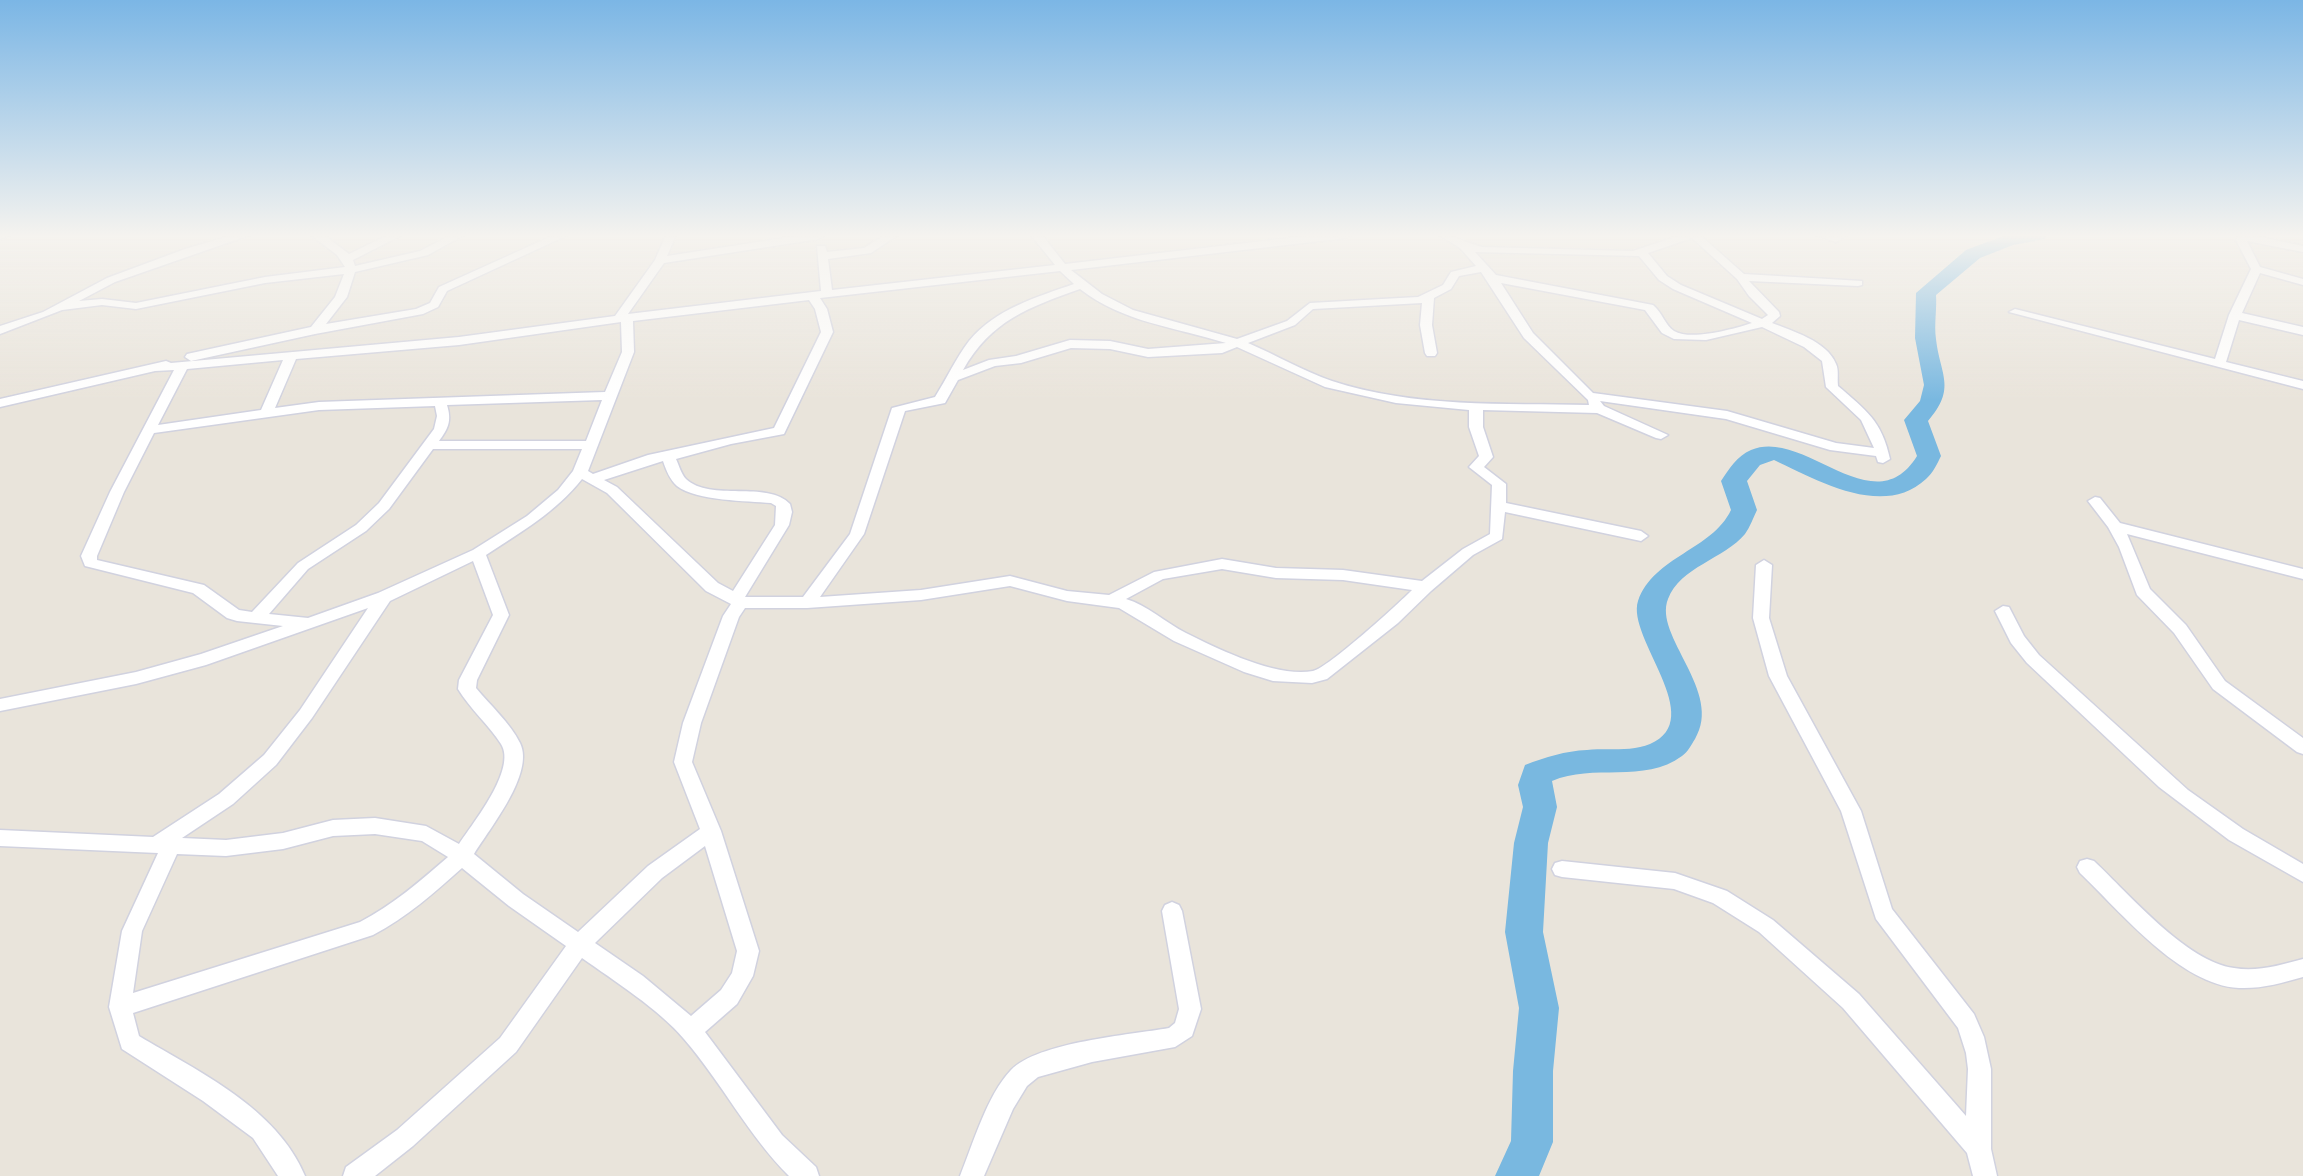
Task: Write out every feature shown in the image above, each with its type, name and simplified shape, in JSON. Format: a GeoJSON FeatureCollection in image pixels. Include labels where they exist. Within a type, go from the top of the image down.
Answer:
{"type":"FeatureCollection","features":[{"type":"Feature","properties":{"kind":"street"},"geometry":{"type":"LineString","coordinates":[[0,330],[62,307],[93,290]]}},
{"type":"Feature","properties":{"kind":"street"},"geometry":{"type":"LineString","coordinates":[[62,307],[102,302],[136,306],[216,290]]}},
{"type":"Feature","properties":{"kind":"street"},"geometry":{"type":"LineString","coordinates":[[315,330],[341,299],[343,290]]}},
{"type":"Feature","properties":{"kind":"street"},"geometry":{"type":"LineString","coordinates":[[0,403],[315,330],[408,315],[430,308],[437,302],[443,290]]}},
{"type":"Feature","properties":{"kind":"street"},"geometry":{"type":"LineString","coordinates":[[586,476],[591,445],[628,352],[623,318],[641,290]]}},
{"type":"Feature","properties":{"kind":"street"},"geometry":{"type":"LineString","coordinates":[[826,290],[827,294]]}},
{"type":"Feature","properties":{"kind":"street"},"geometry":{"type":"LineString","coordinates":[[157,368],[459,341],[623,318],[864,290]]}},
{"type":"Feature","properties":{"kind":"street"},"geometry":{"type":"LineString","coordinates":[[807,603],[857,534],[897,411],[936,402],[979,336],[1021,307],[1068,290]]}},
{"type":"Feature","properties":{"kind":"street"},"geometry":{"type":"LineString","coordinates":[[1091,290],[1139,316],[1237,343],[1299,373],[1360,392],[1476,407],[1599,409],[1661,435]]}},
{"type":"Feature","properties":{"kind":"street"},"geometry":{"type":"LineString","coordinates":[[954,377],[993,363],[1017,360],[1070,344],[1110,345],[1148,353],[1205,352],[1291,323],[1310,306],[1408,302],[1442,290]]}},
{"type":"Feature","properties":{"kind":"street"},"geometry":{"type":"LineString","coordinates":[[1499,290],[1528,335],[1599,409]]}},
{"type":"Feature","properties":{"kind":"street"},"geometry":{"type":"LineString","coordinates":[[1568,290],[1649,307],[1654,310],[1667,332],[1679,336],[1727,335],[1765,324],[1774,316],[1773,312],[1750,290]]}},
{"type":"Feature","properties":{"kind":"street"},"geometry":{"type":"LineString","coordinates":[[1589,396],[1727,415],[1835,447],[1883,457],[1875,426],[1864,412],[1832,387],[1831,366],[1826,358],[1809,344],[1684,290]]}},
{"type":"Feature","properties":{"kind":"street"},"geometry":{"type":"LineString","coordinates":[[2219,365],[2235,315],[2247,290]]}},
{"type":"Feature","properties":{"kind":"street"},"geometry":{"type":"LineString","coordinates":[[0,705],[136,678],[205,659],[384,597],[478,553],[532,519],[586,476],[729,440],[779,431],[827,332],[821,309],[812,296]]}},
{"type":"Feature","properties":{"kind":"street"},"geometry":{"type":"LineString","coordinates":[[1428,297],[1426,325],[1431,353]]}},
{"type":"Feature","properties":{"kind":"street"},"geometry":{"type":"LineString","coordinates":[[2015,312],[2303,385]]}},
{"type":"Feature","properties":{"kind":"street"},"geometry":{"type":"LineString","coordinates":[[2235,315],[2303,331]]}},
{"type":"Feature","properties":{"kind":"street"},"geometry":{"type":"LineString","coordinates":[[265,415],[292,355]]}},
{"type":"Feature","properties":{"kind":"street"},"geometry":{"type":"LineString","coordinates":[[182,366],[148,430],[89,556],[90,563],[198,589],[233,614],[256,619],[307,622]]}},
{"type":"Feature","properties":{"kind":"street"},"geometry":{"type":"LineString","coordinates":[[148,430],[319,406],[611,396]]}},
{"type":"Feature","properties":{"kind":"street"},"geometry":{"type":"LineString","coordinates":[[256,619],[303,566],[361,528],[384,506],[441,429],[444,416],[440,402]]}},
{"type":"Feature","properties":{"kind":"street"},"geometry":{"type":"LineString","coordinates":[[586,476],[612,490],[712,587],[738,601],[807,603],[921,595],[1010,582],[1067,596],[1111,600],[1135,608],[1180,637],[1250,668],[1273,675],[1312,677],[1321,674],[1392,618],[1468,552],[1497,536],[1499,484],[1476,467],[1486,457],[1476,427],[1476,407]]}},
{"type":"Feature","properties":{"kind":"street"},"geometry":{"type":"LineString","coordinates":[[430,445],[591,445]]}},
{"type":"Feature","properties":{"kind":"street"},"geometry":{"type":"LineString","coordinates":[[668,457],[678,478],[687,486],[712,492],[775,499],[783,504],[785,512],[782,526],[731,617],[692,723],[683,762],[710,831],[748,951],[742,976],[729,997],[691,1030]]}},
{"type":"Feature","properties":{"kind":"street"},"geometry":{"type":"LineString","coordinates":[[2095,501],[2115,526],[2127,547],[2143,591],[2180,629],[2219,685],[2303,747]]}},
{"type":"Feature","properties":{"kind":"street"},"geometry":{"type":"LineString","coordinates":[[1499,506],[1641,536]]}},
{"type":"Feature","properties":{"kind":"street"},"geometry":{"type":"LineString","coordinates":[[2115,526],[2303,574]]}},
{"type":"Feature","properties":{"kind":"street"},"geometry":{"type":"LineString","coordinates":[[120,1007],[366,929],[387,918],[422,892],[462,856],[505,789],[515,761],[512,745],[467,689],[468,680],[499,623],[500,615],[478,553]]}},
{"type":"Feature","properties":{"kind":"street"},"geometry":{"type":"LineString","coordinates":[[1111,600],[1159,575],[1222,564],[1276,573],[1343,575],[1425,587]]}},
{"type":"Feature","properties":{"kind":"street"},"geometry":{"type":"LineString","coordinates":[[1764,565],[1761,618],[1779,676],[1851,811],[1883,913],[1966,1021],[1975,1037],[1981,1102],[1979,1148],[1985,1176]]}},
{"type":"Feature","properties":{"kind":"street"},"geometry":{"type":"LineString","coordinates":[[293,1176],[261,1130],[211,1093],[130,1042],[120,1007],[132,931],[163,846],[226,799],[270,760],[306,714],[384,597]]}},
{"type":"Feature","properties":{"kind":"street"},"geometry":{"type":"LineString","coordinates":[[2003,611],[2024,650],[2039,667],[2074,694],[2197,808],[2264,853],[2303,874]]}},
{"type":"Feature","properties":{"kind":"street"},"geometry":{"type":"LineString","coordinates":[[0,838],[226,848],[283,841],[333,828],[376,826],[426,834],[462,856],[516,900],[635,983],[691,1030],[773,1143],[807,1176]]}},
{"type":"Feature","properties":{"kind":"street"},"geometry":{"type":"LineString","coordinates":[[355,1176],[405,1138],[508,1045],[579,945],[655,872],[710,831]]}},
{"type":"Feature","properties":{"kind":"street"},"geometry":{"type":"LineString","coordinates":[[2087,867],[2195,967],[2218,975],[2253,979],[2303,968]]}},
{"type":"Feature","properties":{"kind":"street"},"geometry":{"type":"LineString","coordinates":[[1562,869],[1675,881],[1720,897],[1766,926],[1851,1001],[1979,1148]]}},
{"type":"Feature","properties":{"kind":"street"},"geometry":{"type":"LineString","coordinates":[[972,1176],[1002,1107],[1020,1076],[1043,1062],[1175,1037],[1184,1028],[1190,1009],[1172,911]]}},
{"type":"Feature","properties":{"kind":"waterway"},"geometry":{"type":"LineString","coordinates":[[1517,1176],[1532,1142],[1533,1071],[1539,1008],[1524,932],[1531,843],[1540,807],[1535,785],[1537,774],[1571,763],[1641,759],[1657,755],[1677,741],[1687,726],[1683,692],[1650,614],[1653,600],[1670,576],[1734,530],[1744,510],[1734,481],[1751,460],[1762,454],[1776,453],[1844,482],[1875,488],[1890,488],[1904,483],[1922,468],[1929,456],[1916,420],[1931,401],[1935,385],[1925,338],[1926,293],[1930,290]]}}]}
